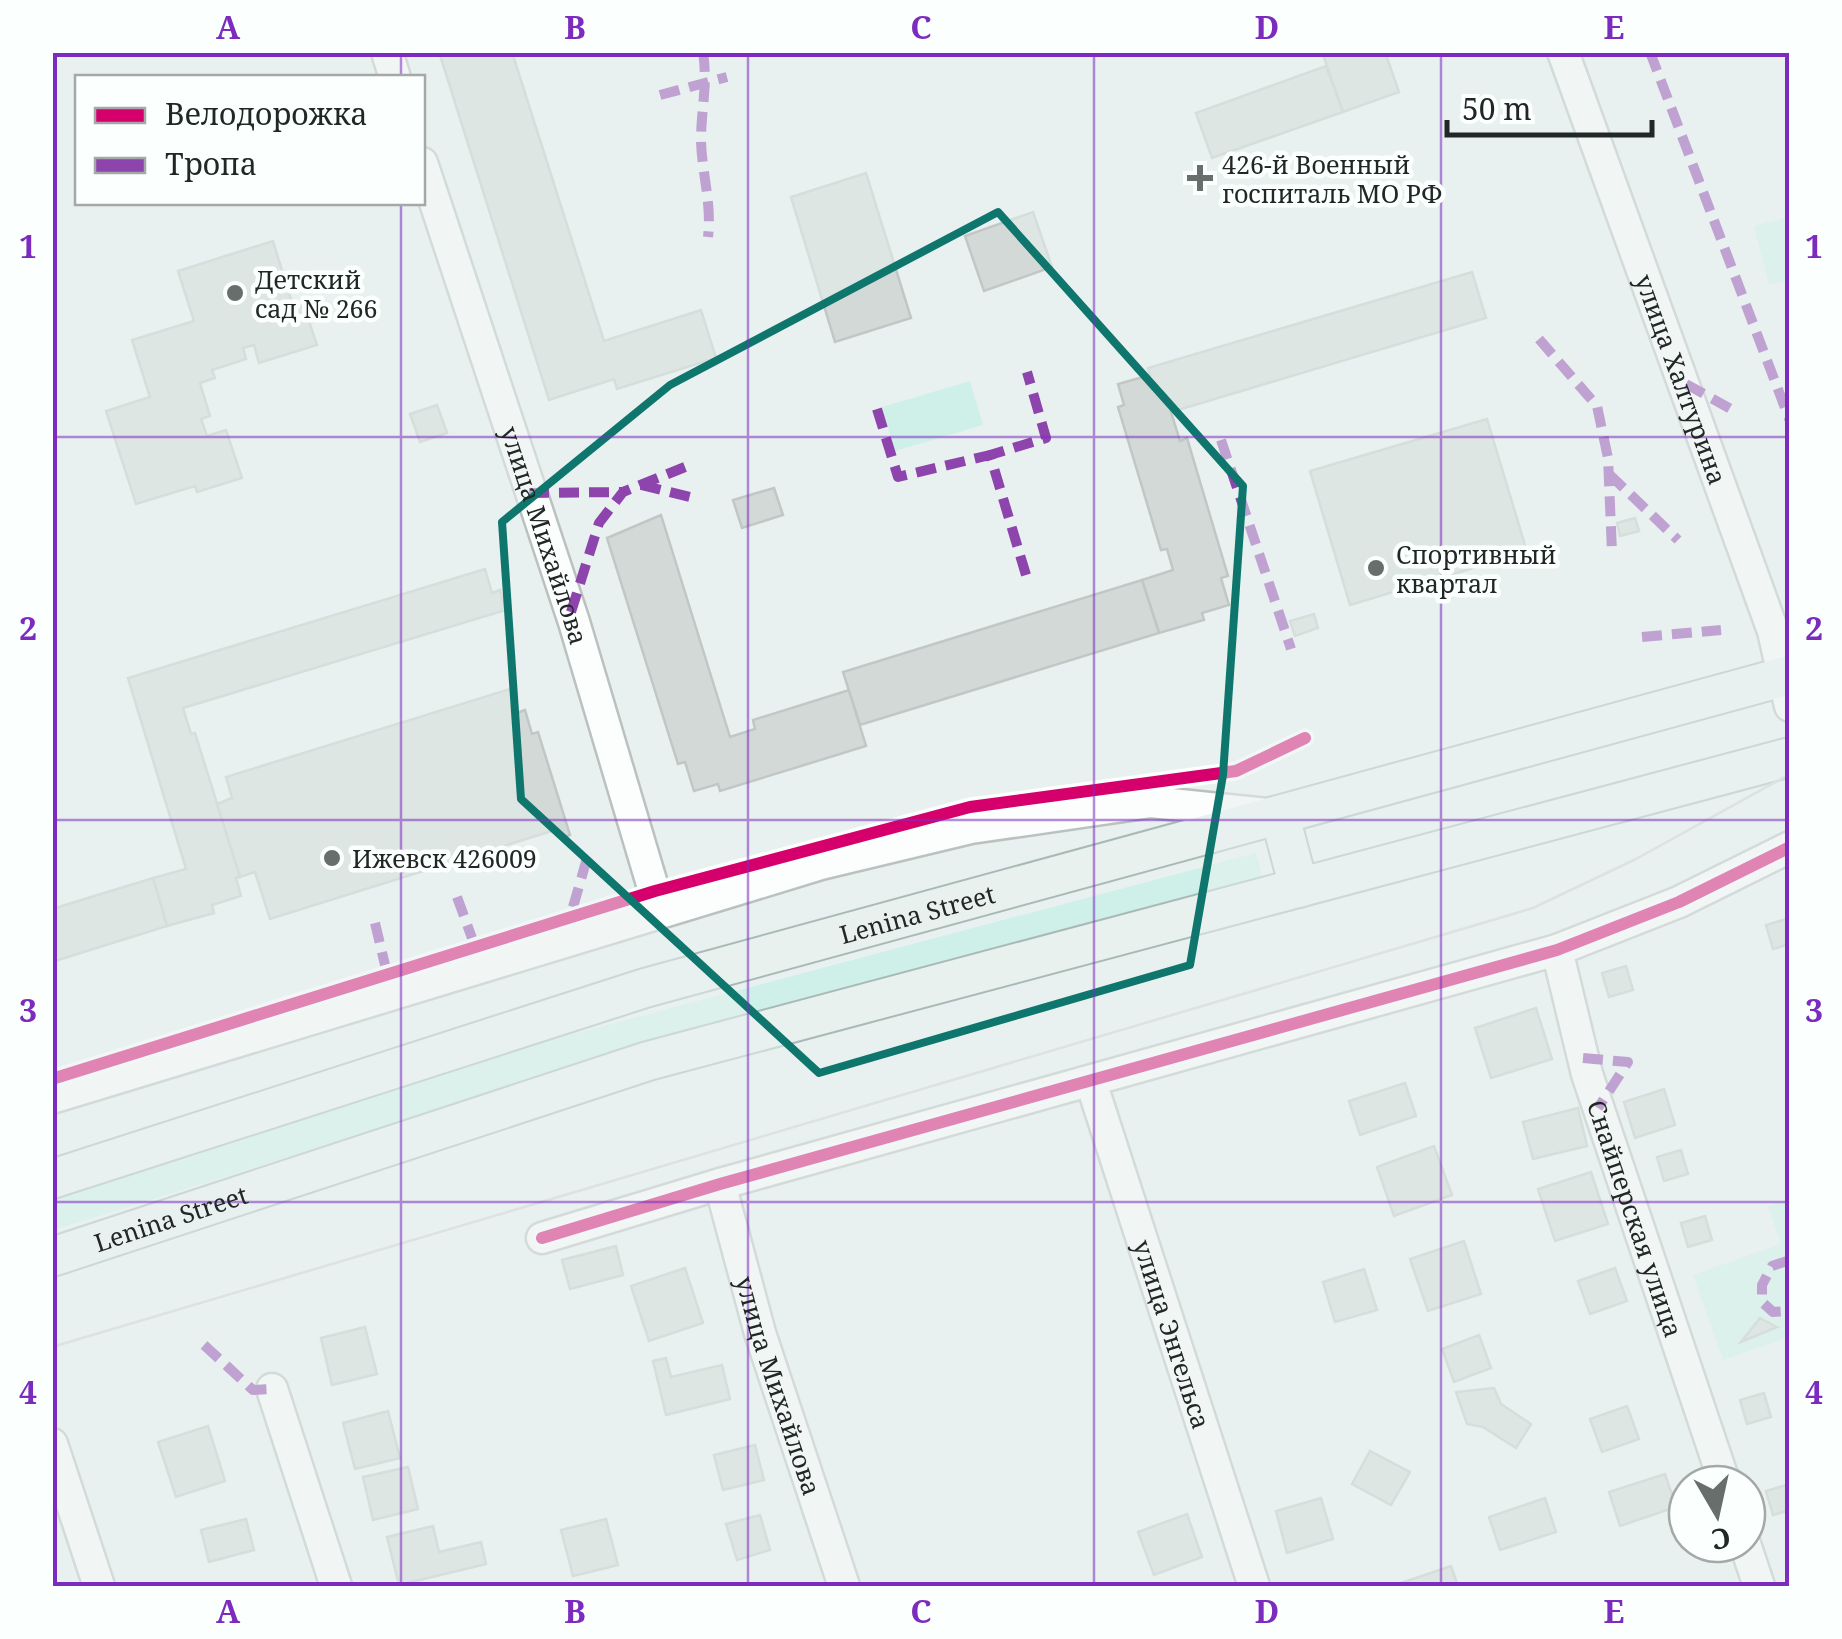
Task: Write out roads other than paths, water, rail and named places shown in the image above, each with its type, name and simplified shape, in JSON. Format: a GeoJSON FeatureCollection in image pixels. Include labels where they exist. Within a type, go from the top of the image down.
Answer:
{"type":"FeatureCollection","features":[{"type":"Feature","properties":{"kind":"main road","name":"Lenina Street"},"geometry":{"type":"LineString","coordinates":[[52,1178],[645,988],[1280,816],[1787,686]]}},
{"type":"Feature","properties":{"kind":"main road","name":"Lenina Street"},"geometry":{"type":"LineString","coordinates":[[52,1257],[648,1061],[1790,757]]}},
{"type":"Feature","properties":{"kind":"main road"},"geometry":{"type":"LineString","coordinates":[[1280,816],[1299,888]]}},
{"type":"Feature","properties":{"kind":"street","name":"улица Халтурина"},"geometry":{"type":"LineString","coordinates":[[1563,52],[1773,631],[1787,686]]}},
{"type":"Feature","properties":{"kind":"street","name":"улица Михайлова"},"geometry":{"type":"LineString","coordinates":[[425,172],[574,622],[660,911]]}},
{"type":"Feature","properties":{"kind":"street"},"geometry":{"type":"LineString","coordinates":[[52,1098],[660,911],[821,864],[971,828],[1151,802],[1280,816]]}},
{"type":"Feature","properties":{"kind":"street"},"geometry":{"type":"LineString","coordinates":[[542,1238],[720,1184],[1557,950],[1679,902],[1790,847]]}},
{"type":"Feature","properties":{"kind":"street","name":"Снайперская улица"},"geometry":{"type":"LineString","coordinates":[[1557,950],[1586,1074],[1717,1464]]}},
{"type":"Feature","properties":{"kind":"street","name":"улица Энгельса"},"geometry":{"type":"LineString","coordinates":[[1091,1082],[1254,1586]]}},
{"type":"Feature","properties":{"kind":"street","name":"улица Михайлова"},"geometry":{"type":"LineString","coordinates":[[720,1184],[760,1333],[844,1586]]}},
{"type":"Feature","properties":{"kind":"street"},"geometry":{"type":"LineString","coordinates":[[272,1389],[336,1586]]}},
{"type":"Feature","properties":{"kind":"street"},"geometry":{"type":"LineString","coordinates":[[52,1444],[99,1586]]}},
{"type":"Feature","properties":{"kind":"tram line"},"geometry":{"type":"LineString","coordinates":[[52,1347],[1533,908],[1636,859],[1790,774]]}},
{"type":"Feature","properties":{"kind":"place","name":"426-й Военный госпиталь МО РФ"},"geometry":{"type":"Point","coordinates":[1200,178]}},
{"type":"Feature","properties":{"kind":"place","name":"Детский сад № 266"},"geometry":{"type":"Point","coordinates":[235,293]}},
{"type":"Feature","properties":{"kind":"place","name":"Спортивный квартал"},"geometry":{"type":"Point","coordinates":[1376,568]}},
{"type":"Feature","properties":{"kind":"place","name":"Ижевск 426009"},"geometry":{"type":"Point","coordinates":[332,858]}}]}
